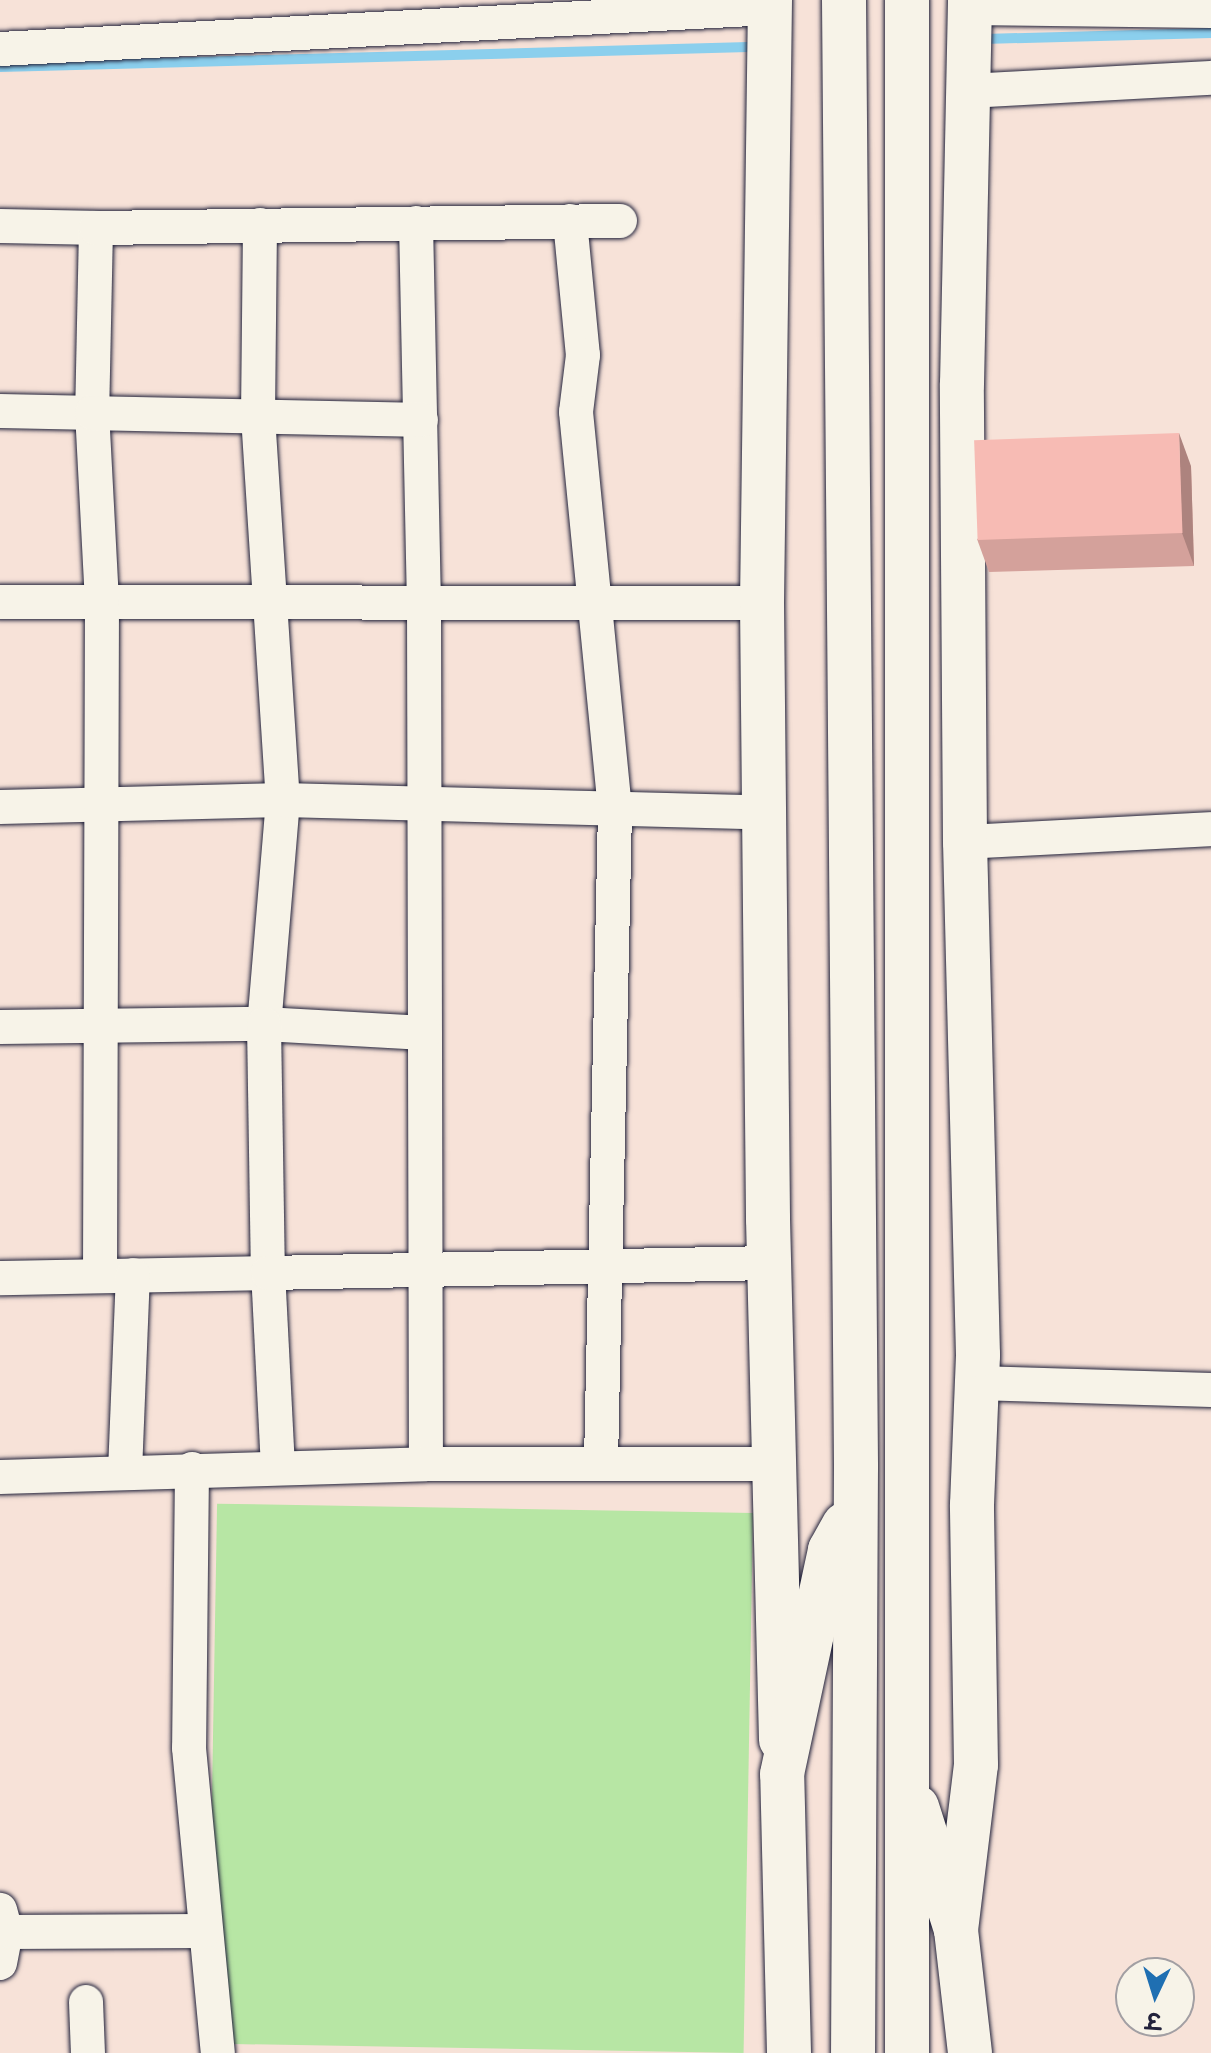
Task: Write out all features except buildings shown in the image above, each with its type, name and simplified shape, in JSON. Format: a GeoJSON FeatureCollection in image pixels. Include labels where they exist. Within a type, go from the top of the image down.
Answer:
{"type":"FeatureCollection","features":[{"type":"Feature","properties":{"kind":"main road"},"geometry":{"type":"LineString","coordinates":[[844,0],[855,1505],[853,2053]]}},
{"type":"Feature","properties":{"kind":"main road"},"geometry":{"type":"LineString","coordinates":[[907,0],[904,1767],[907,2053]]}},
{"type":"Feature","properties":{"kind":"main road"},"geometry":{"type":"LineString","coordinates":[[770,4],[762,603],[769,1263],[789,2053]]}},
{"type":"Feature","properties":{"kind":"main road"},"geometry":{"type":"LineString","coordinates":[[956,1930],[976,1765],[972,1505],[977,1383],[965,842],[962,384],[970,4]]}},
{"type":"Feature","properties":{"kind":"main road"},"geometry":{"type":"LineString","coordinates":[[782,1774],[830,1550],[855,1505]]}},
{"type":"Feature","properties":{"kind":"main road"},"geometry":{"type":"LineString","coordinates":[[904,1767],[956,1930],[970,2053]]}},
{"type":"Feature","properties":{"kind":"street"},"geometry":{"type":"LineString","coordinates":[[0,49],[770,4]]}},
{"type":"Feature","properties":{"kind":"street"},"geometry":{"type":"LineString","coordinates":[[970,4],[1211,11]]}},
{"type":"Feature","properties":{"kind":"street"},"geometry":{"type":"LineString","coordinates":[[968,91],[1211,78]]}},
{"type":"Feature","properties":{"kind":"street"},"geometry":{"type":"LineString","coordinates":[[570,221],[583,355],[576,412],[615,810],[602,1267],[601,1461]]}},
{"type":"Feature","properties":{"kind":"street"},"geometry":{"type":"LineString","coordinates":[[0,226],[96,228],[620,221]]}},
{"type":"Feature","properties":{"kind":"street"},"geometry":{"type":"LineString","coordinates":[[416,223],[424,601],[426,1464]]}},
{"type":"Feature","properties":{"kind":"street"},"geometry":{"type":"LineString","coordinates":[[260,225],[258,416],[283,800],[264,1024],[268,1273],[278,1468]]}},
{"type":"Feature","properties":{"kind":"street"},"geometry":{"type":"LineString","coordinates":[[96,228],[92,413],[102,602],[104,1026],[125,1472]]}},
{"type":"Feature","properties":{"kind":"street"},"geometry":{"type":"LineString","coordinates":[[0,411],[421,420]]}},
{"type":"Feature","properties":{"kind":"street"},"geometry":{"type":"LineString","coordinates":[[0,602],[762,603]]}},
{"type":"Feature","properties":{"kind":"street"},"geometry":{"type":"LineString","coordinates":[[0,807],[283,800],[764,813]]}},
{"type":"Feature","properties":{"kind":"street"},"geometry":{"type":"LineString","coordinates":[[965,842],[1211,829]]}},
{"type":"Feature","properties":{"kind":"street"},"geometry":{"type":"LineString","coordinates":[[0,1027],[264,1024],[425,1033]]}},
{"type":"Feature","properties":{"kind":"street"},"geometry":{"type":"LineString","coordinates":[[0,1278],[425,1273],[769,1263]]}},
{"type":"Feature","properties":{"kind":"street"},"geometry":{"type":"LineString","coordinates":[[977,1383],[1211,1390]]}},
{"type":"Feature","properties":{"kind":"street"},"geometry":{"type":"LineString","coordinates":[[0,1477],[192,1469],[601,1461],[774,1464]]}},
{"type":"Feature","properties":{"kind":"street"},"geometry":{"type":"LineString","coordinates":[[192,1469],[189,1748],[218,2053]]}},
{"type":"Feature","properties":{"kind":"street"},"geometry":{"type":"LineString","coordinates":[[2,1935],[204,1931]]}},
{"type":"Feature","properties":{"kind":"street"},"geometry":{"type":"LineString","coordinates":[[86,2002],[88,2053]]}},
{"type":"Feature","properties":{"kind":"green space"},"geometry":{"type":"Polygon","coordinates":[[[217,1504],[753,1513],[744,2053],[208,2044],[217,1504]]]}},
{"type":"Feature","properties":{"kind":"waterway"},"geometry":{"type":"LineString","coordinates":[[984,39],[1211,33]]}},
{"type":"Feature","properties":{"kind":"waterway"},"geometry":{"type":"LineString","coordinates":[[0,67],[749,47]]}}]}
